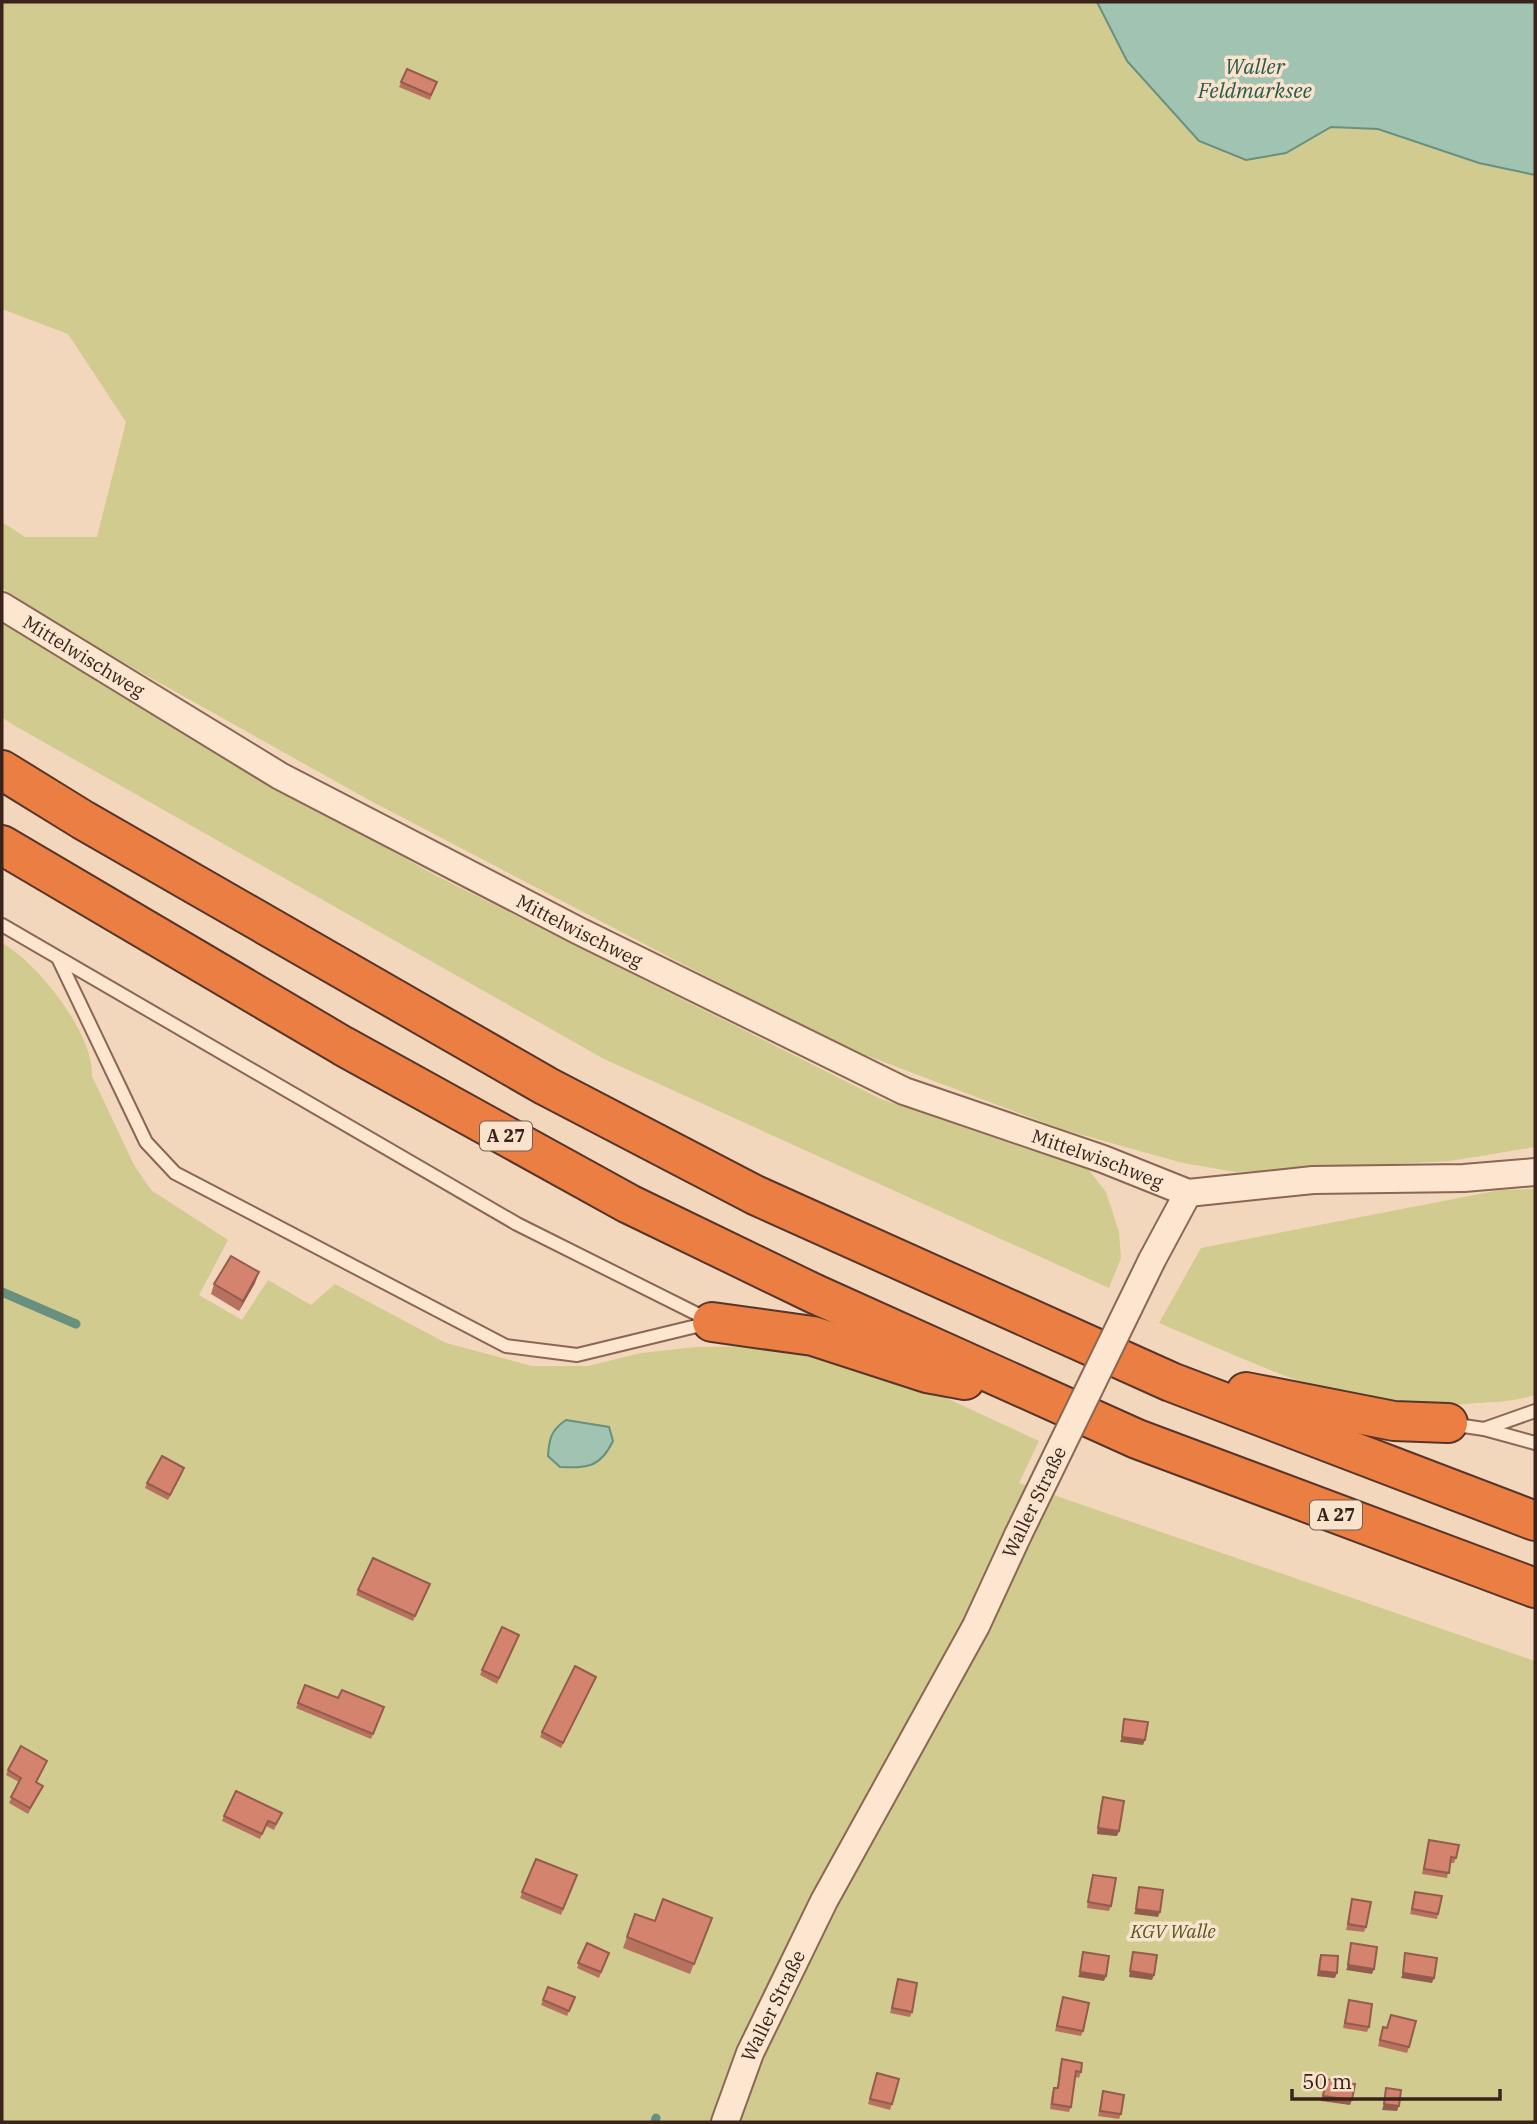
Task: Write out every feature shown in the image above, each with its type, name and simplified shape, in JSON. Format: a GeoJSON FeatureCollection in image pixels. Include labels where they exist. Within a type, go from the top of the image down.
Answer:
{"type":"FeatureCollection","features":[{"type":"Feature","properties":{"kind":"highway"},"geometry":{"type":"LineString","coordinates":[[2,770],[83,820],[558,1093],[755,1195],[1171,1382],[1535,1521]]}},
{"type":"Feature","properties":{"kind":"highway","name":"A 27"},"geometry":{"type":"LineString","coordinates":[[2,845],[343,1046],[629,1204],[815,1294],[1138,1439],[1535,1588]]}},
{"type":"Feature","properties":{"kind":"highway"},"geometry":{"type":"LineString","coordinates":[[712,1322],[813,1336],[927,1373],[1029,1391]]}},
{"type":"Feature","properties":{"kind":"highway"},"geometry":{"type":"LineString","coordinates":[[1171,1382],[1226,1388],[1394,1421],[1466,1426]]}},
{"type":"Feature","properties":{"kind":"street","name":"Mittelwischweg"},"geometry":{"type":"LineString","coordinates":[[2,606],[280,776],[579,931],[904,1091],[1103,1159],[1188,1193]]}},
{"type":"Feature","properties":{"kind":"street"},"geometry":{"type":"LineString","coordinates":[[1188,1193],[1313,1180],[1464,1178],[1535,1172]]}},
{"type":"Feature","properties":{"kind":"street","name":"Waller Straße"},"geometry":{"type":"LineString","coordinates":[[725,2122],[750,2053],[824,1901],[976,1626],[1152,1260],[1188,1193]]}},
{"type":"Feature","properties":{"kind":"lane"},"geometry":{"type":"LineString","coordinates":[[2,925],[517,1224],[712,1322]]}},
{"type":"Feature","properties":{"kind":"lane"},"geometry":{"type":"LineString","coordinates":[[59,960],[146,1142],[175,1174],[506,1346],[577,1354],[712,1322]]}},
{"type":"Feature","properties":{"kind":"lane"},"geometry":{"type":"LineString","coordinates":[[1466,1426],[1535,1411]]}},
{"type":"Feature","properties":{"kind":"lane"},"geometry":{"type":"LineString","coordinates":[[1466,1426],[1535,1443]]}},
{"type":"Feature","properties":{"kind":"green space"},"geometry":{"type":"Polygon","coordinates":[[[2,2],[1097,2],[1127,61],[1199,141],[1246,160],[1286,153],[1331,127],[1378,129],[1479,163],[1535,175],[1535,1147],[1450,1161],[1236,1172],[1183,1163],[1061,1129],[836,1044],[369,800],[106,653],[2,588],[2,522],[25,537],[97,537],[126,422],[68,334],[2,309],[2,2]]]}},
{"type":"Feature","properties":{"kind":"green space"},"geometry":{"type":"Polygon","coordinates":[[[2,622],[258,776],[435,875],[881,1099],[1088,1169],[1106,1192],[1119,1232],[1121,1258],[1109,1288],[604,1059],[10,723],[2,717],[2,622]]]}},
{"type":"Feature","properties":{"kind":"green space","name":"KGV Walle"},"geometry":{"type":"Polygon","coordinates":[[[2,943],[32,966],[74,1021],[84,1040],[92,1076],[134,1165],[151,1190],[228,1240],[199,1295],[242,1320],[268,1280],[311,1305],[335,1284],[446,1343],[532,1366],[588,1366],[641,1353],[696,1347],[764,1346],[833,1356],[931,1391],[1039,1441],[1019,1483],[1535,1661],[1535,2122],[2,2122],[2,943]]]}},
{"type":"Feature","properties":{"kind":"green space"},"geometry":{"type":"Polygon","coordinates":[[[1535,1189],[1535,1395],[1506,1401],[1441,1406],[1381,1403],[1295,1379],[1159,1323],[1201,1248],[1500,1190],[1535,1189]]]}},
{"type":"Feature","properties":{"kind":"water","name":"Waller Feldmarksee"},"geometry":{"type":"Polygon","coordinates":[[[1097,2],[1535,2],[1535,175],[1479,163],[1378,129],[1331,127],[1286,153],[1246,160],[1199,141],[1127,61],[1097,2]]]}},
{"type":"Feature","properties":{"kind":"water"},"geometry":{"type":"Polygon","coordinates":[[[566,1420],[609,1427],[613,1441],[603,1457],[585,1466],[560,1467],[548,1456],[552,1435],[566,1420]]]}},
{"type":"Feature","properties":{"kind":"building"},"geometry":{"type":"Polygon","coordinates":[[[407,69],[437,82],[431,95],[401,82],[407,69]]]}},
{"type":"Feature","properties":{"kind":"building"},"geometry":{"type":"Polygon","coordinates":[[[231,1256],[259,1272],[243,1301],[214,1284],[231,1256]]]}},
{"type":"Feature","properties":{"kind":"building"},"geometry":{"type":"Polygon","coordinates":[[[162,1456],[184,1468],[170,1495],[147,1483],[162,1456]]]}},
{"type":"Feature","properties":{"kind":"building"},"geometry":{"type":"Polygon","coordinates":[[[373,1558],[430,1584],[415,1616],[358,1590],[373,1558]]]}},
{"type":"Feature","properties":{"kind":"building"},"geometry":{"type":"Polygon","coordinates":[[[502,1627],[519,1635],[499,1678],[482,1670],[502,1627]]]}},
{"type":"Feature","properties":{"kind":"building"},"geometry":{"type":"Polygon","coordinates":[[[575,1666],[596,1677],[563,1743],[542,1732],[575,1666]]]}},
{"type":"Feature","properties":{"kind":"building"},"geometry":{"type":"Polygon","coordinates":[[[305,1685],[338,1698],[342,1690],[384,1707],[373,1734],[298,1703],[305,1685]]]}},
{"type":"Feature","properties":{"kind":"building"},"geometry":{"type":"Polygon","coordinates":[[[1124,1719],[1148,1722],[1145,1740],[1122,1737],[1124,1719]]]}},
{"type":"Feature","properties":{"kind":"building"},"geometry":{"type":"Polygon","coordinates":[[[21,1746],[47,1761],[36,1782],[43,1786],[30,1808],[11,1797],[21,1778],[8,1770],[21,1746]]]}},
{"type":"Feature","properties":{"kind":"building"},"geometry":{"type":"Polygon","coordinates":[[[236,1791],[282,1813],[276,1824],[268,1821],[262,1834],[224,1816],[236,1791]]]}},
{"type":"Feature","properties":{"kind":"building"},"geometry":{"type":"Polygon","coordinates":[[[1103,1797],[1124,1801],[1119,1831],[1098,1828],[1103,1797]]]}},
{"type":"Feature","properties":{"kind":"building"},"geometry":{"type":"Polygon","coordinates":[[[1429,1840],[1459,1845],[1456,1858],[1451,1857],[1449,1873],[1424,1869],[1429,1840]]]}},
{"type":"Feature","properties":{"kind":"building"},"geometry":{"type":"Polygon","coordinates":[[[536,1859],[577,1875],[563,1909],[522,1892],[536,1859]]]}},
{"type":"Feature","properties":{"kind":"building"},"geometry":{"type":"Polygon","coordinates":[[[1093,1875],[1116,1878],[1111,1906],[1088,1902],[1093,1875]]]}},
{"type":"Feature","properties":{"kind":"building"},"geometry":{"type":"Polygon","coordinates":[[[1139,1887],[1163,1890],[1160,1912],[1136,1909],[1139,1887]]]}},
{"type":"Feature","properties":{"kind":"building"},"geometry":{"type":"Polygon","coordinates":[[[1415,1892],[1442,1896],[1438,1914],[1412,1909],[1415,1892]]]}},
{"type":"Feature","properties":{"kind":"building"},"geometry":{"type":"Polygon","coordinates":[[[663,1899],[712,1918],[694,1964],[627,1937],[635,1914],[655,1921],[663,1899]]]}},
{"type":"Feature","properties":{"kind":"building"},"geometry":{"type":"Polygon","coordinates":[[[1352,1899],[1371,1902],[1366,1927],[1348,1924],[1352,1899]]]}},
{"type":"Feature","properties":{"kind":"building"},"geometry":{"type":"Polygon","coordinates":[[[587,1943],[609,1953],[601,1972],[578,1963],[587,1943]]]}},
{"type":"Feature","properties":{"kind":"building"},"geometry":{"type":"Polygon","coordinates":[[[1351,1943],[1377,1947],[1374,1969],[1348,1965],[1351,1943]]]}},
{"type":"Feature","properties":{"kind":"building"},"geometry":{"type":"Polygon","coordinates":[[[1083,1952],[1109,1956],[1106,1976],[1080,1972],[1083,1952]]]}},
{"type":"Feature","properties":{"kind":"building"},"geometry":{"type":"Polygon","coordinates":[[[1133,1952],[1157,1955],[1154,1975],[1130,1971],[1133,1952]]]}},
{"type":"Feature","properties":{"kind":"building"},"geometry":{"type":"Polygon","coordinates":[[[1405,1953],[1437,1958],[1434,1978],[1403,1973],[1405,1953]]]}},
{"type":"Feature","properties":{"kind":"building"},"geometry":{"type":"Polygon","coordinates":[[[1321,1955],[1338,1956],[1337,1973],[1319,1971],[1321,1955]]]}},
{"type":"Feature","properties":{"kind":"building"},"geometry":{"type":"Polygon","coordinates":[[[898,1979],[917,1983],[912,2012],[892,2008],[898,1979]]]}},
{"type":"Feature","properties":{"kind":"building"},"geometry":{"type":"Polygon","coordinates":[[[548,1987],[575,1997],[569,2011],[543,2000],[548,1987]]]}},
{"type":"Feature","properties":{"kind":"building"},"geometry":{"type":"Polygon","coordinates":[[[1063,1997],[1089,2003],[1083,2031],[1057,2026],[1063,1997]]]}},
{"type":"Feature","properties":{"kind":"building"},"geometry":{"type":"Polygon","coordinates":[[[1349,2000],[1372,2004],[1369,2027],[1345,2023],[1349,2000]]]}},
{"type":"Feature","properties":{"kind":"building"},"geometry":{"type":"Polygon","coordinates":[[[1391,2015],[1416,2021],[1409,2047],[1380,2040],[1383,2027],[1387,2028],[1391,2015]]]}},
{"type":"Feature","properties":{"kind":"building"},"geometry":{"type":"Polygon","coordinates":[[[1062,2059],[1082,2063],[1081,2072],[1076,2071],[1071,2107],[1052,2104],[1054,2088],[1058,2088],[1062,2059]]]}},
{"type":"Feature","properties":{"kind":"building"},"geometry":{"type":"Polygon","coordinates":[[[877,2073],[899,2079],[892,2104],[870,2099],[877,2073]]]}},
{"type":"Feature","properties":{"kind":"building"},"geometry":{"type":"Polygon","coordinates":[[[1326,2079],[1355,2084],[1352,2100],[1323,2096],[1326,2079]]]}},
{"type":"Feature","properties":{"kind":"building"},"geometry":{"type":"Polygon","coordinates":[[[1386,2088],[1401,2090],[1399,2106],[1384,2104],[1386,2088]]]}},
{"type":"Feature","properties":{"kind":"building"},"geometry":{"type":"Polygon","coordinates":[[[1103,2091],[1124,2095],[1121,2114],[1100,2111],[1103,2091]]]}},
{"type":"Feature","properties":{"kind":"waterway"},"geometry":{"type":"LineString","coordinates":[[2,1292],[76,1324]]}},
{"type":"Feature","properties":{"kind":"waterway"},"geometry":{"type":"LineString","coordinates":[[655,2122],[656,2118]]}}]}
